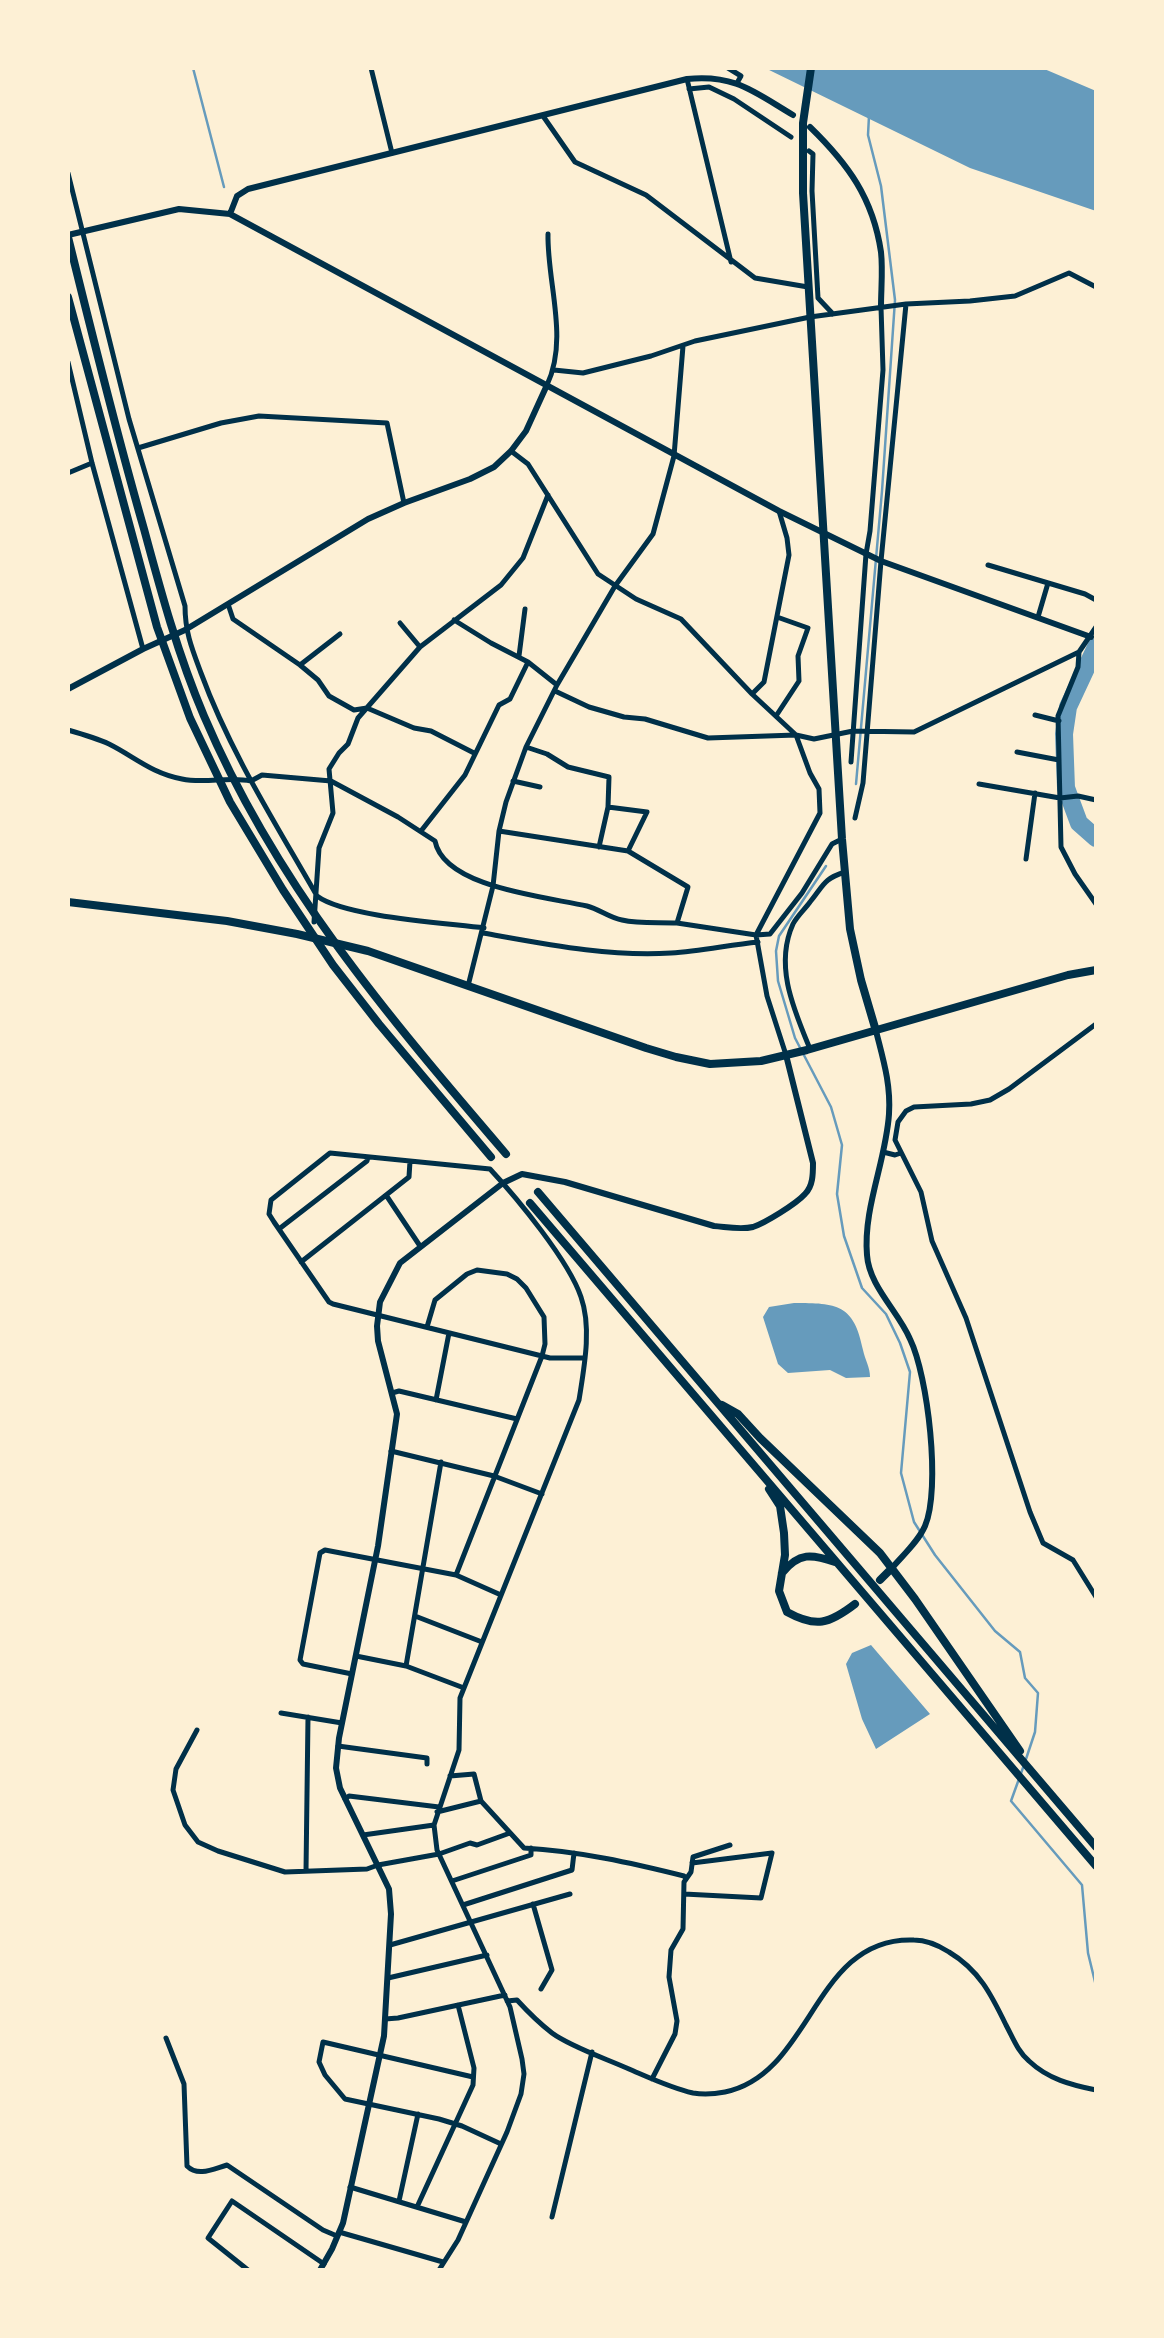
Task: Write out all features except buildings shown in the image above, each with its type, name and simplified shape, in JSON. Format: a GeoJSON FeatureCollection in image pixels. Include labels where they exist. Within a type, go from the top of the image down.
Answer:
{"type":"FeatureCollection","features":[{"type":"Feature","properties":{"kind":"main road"},"geometry":{"type":"LineString","coordinates":[[811,68],[805,99],[802,159],[842,839],[850,929],[876,1031]]}},
{"type":"Feature","properties":{"kind":"main road"},"geometry":{"type":"LineString","coordinates":[[68,236],[119,440],[169,621],[204,716],[244,797],[292,883],[390,1017],[506,1154]]}},
{"type":"Feature","properties":{"kind":"main road"},"geometry":{"type":"LineString","coordinates":[[68,297],[157,627],[190,718],[230,802],[283,890],[333,965],[491,1157]]}},
{"type":"Feature","properties":{"kind":"main road"},"geometry":{"type":"LineString","coordinates":[[68,902],[226,921],[368,951],[676,1057],[710,1064],[742,1064],[797,1053],[1068,975],[1096,970]]}},
{"type":"Feature","properties":{"kind":"main road"},"geometry":{"type":"LineString","coordinates":[[538,1192],[1096,1847]]}},
{"type":"Feature","properties":{"kind":"main road"},"geometry":{"type":"LineString","coordinates":[[530,1203],[1096,1866]]}},
{"type":"Feature","properties":{"kind":"main road"},"geometry":{"type":"LineString","coordinates":[[716,1401],[738,1414],[880,1553],[1014,1740],[1032,1771]]}},
{"type":"Feature","properties":{"kind":"main road"},"geometry":{"type":"LineString","coordinates":[[742,1449],[780,1506],[785,1555],[779,1591],[787,1612],[802,1620],[821,1623],[855,1604]]}},
{"type":"Feature","properties":{"kind":"main road"},"geometry":{"type":"LineString","coordinates":[[780,1576],[789,1565],[803,1557],[814,1555],[835,1562]]}},
{"type":"Feature","properties":{"kind":"main road"},"geometry":{"type":"LineString","coordinates":[[880,1580],[892,1568]]}},
{"type":"Feature","properties":{"kind":"street"},"geometry":{"type":"LineString","coordinates":[[371,68],[392,153]]}},
{"type":"Feature","properties":{"kind":"street"},"geometry":{"type":"LineString","coordinates":[[728,68],[741,76],[737,83]]}},
{"type":"Feature","properties":{"kind":"street"},"geometry":{"type":"LineString","coordinates":[[230,214],[237,196],[248,189],[687,79],[711,77],[737,83],[793,115]]}},
{"type":"Feature","properties":{"kind":"street"},"geometry":{"type":"LineString","coordinates":[[687,79],[732,262]]}},
{"type":"Feature","properties":{"kind":"street"},"geometry":{"type":"LineString","coordinates":[[689,89],[709,87],[791,137]]}},
{"type":"Feature","properties":{"kind":"street"},"geometry":{"type":"LineString","coordinates":[[543,116],[575,162],[646,195],[755,278],[808,287]]}},
{"type":"Feature","properties":{"kind":"street"},"geometry":{"type":"LineString","coordinates":[[810,127],[842,161],[862,189],[873,217],[881,255],[885,306],[883,370],[851,762]]}},
{"type":"Feature","properties":{"kind":"street"},"geometry":{"type":"LineString","coordinates":[[809,150],[813,154],[812,191],[818,298],[833,314]]}},
{"type":"Feature","properties":{"kind":"street"},"geometry":{"type":"LineString","coordinates":[[68,173],[138,448],[185,606],[185,630],[212,704],[251,781],[317,896],[327,904],[484,930],[565,947],[670,953],[770,934],[802,893],[832,844],[842,839]]}},
{"type":"Feature","properties":{"kind":"street"},"geometry":{"type":"LineString","coordinates":[[68,236],[179,209],[230,214],[779,511],[881,561],[1038,617],[1096,646]]}},
{"type":"Feature","properties":{"kind":"street"},"geometry":{"type":"LineString","coordinates":[[68,688],[185,630],[368,519],[470,479],[494,467],[511,451],[526,431],[554,370],[557,324],[548,258],[548,234]]}},
{"type":"Feature","properties":{"kind":"street"},"geometry":{"type":"LineString","coordinates":[[554,370],[583,373],[695,341],[810,317],[885,306],[1015,296],[1069,273],[1096,287]]}},
{"type":"Feature","properties":{"kind":"street"},"geometry":{"type":"LineString","coordinates":[[855,818],[863,783],[905,304]]}},
{"type":"Feature","properties":{"kind":"street"},"geometry":{"type":"LineString","coordinates":[[468,986],[494,886],[499,831],[526,747],[556,688],[615,586],[653,534],[674,453],[683,346]]}},
{"type":"Feature","properties":{"kind":"street"},"geometry":{"type":"LineString","coordinates":[[68,362],[92,463],[143,649]]}},
{"type":"Feature","properties":{"kind":"street"},"geometry":{"type":"LineString","coordinates":[[138,448],[221,423],[259,416],[387,423],[404,503]]}},
{"type":"Feature","properties":{"kind":"street"},"geometry":{"type":"LineString","coordinates":[[248,2270],[208,2238],[232,2201],[322,2268],[338,2234],[380,2054],[390,1945],[389,1889],[340,1788],[336,1768],[342,1723],[375,1560],[397,1414],[378,1341],[378,1315],[380,1302],[400,1263],[503,1183],[523,1174],[565,1182],[714,1226],[739,1229],[755,1226],[805,1194],[813,1179],[813,1163],[786,1055],[767,996],[757,938],[820,813],[819,789],[796,735],[752,694],[681,619],[636,599],[598,573],[578,546],[549,494],[528,464],[511,451]]}},
{"type":"Feature","properties":{"kind":"street"},"geometry":{"type":"LineString","coordinates":[[68,473],[92,463]]}},
{"type":"Feature","properties":{"kind":"street"},"geometry":{"type":"LineString","coordinates":[[314,922],[319,848],[332,813],[329,769],[348,744],[358,718],[420,648],[501,585],[523,558],[549,494]]}},
{"type":"Feature","properties":{"kind":"street"},"geometry":{"type":"LineString","coordinates":[[752,694],[764,682],[789,555],[788,538],[779,511]]}},
{"type":"Feature","properties":{"kind":"street"},"geometry":{"type":"LineString","coordinates":[[988,565],[1085,594],[1096,600]]}},
{"type":"Feature","properties":{"kind":"street"},"geometry":{"type":"LineString","coordinates":[[1038,617],[1048,583]]}},
{"type":"Feature","properties":{"kind":"street"},"geometry":{"type":"LineString","coordinates":[[228,604],[233,619],[300,665],[318,680],[329,696],[354,710],[367,708],[414,728],[431,731],[474,753]]}},
{"type":"Feature","properties":{"kind":"street"},"geometry":{"type":"LineString","coordinates":[[519,656],[525,610]]}},
{"type":"Feature","properties":{"kind":"street"},"geometry":{"type":"LineString","coordinates":[[776,716],[799,681],[798,656],[808,628],[777,617]]}},
{"type":"Feature","properties":{"kind":"street"},"geometry":{"type":"LineString","coordinates":[[454,620],[491,643],[519,656],[556,688],[589,708],[624,718],[645,719],[708,738],[796,735],[814,739],[853,731],[914,732],[1079,652],[1096,627]]}},
{"type":"Feature","properties":{"kind":"street"},"geometry":{"type":"LineString","coordinates":[[400,623],[420,648]]}},
{"type":"Feature","properties":{"kind":"street"},"geometry":{"type":"LineString","coordinates":[[300,665],[340,634]]}},
{"type":"Feature","properties":{"kind":"street"},"geometry":{"type":"LineString","coordinates":[[1079,652],[1078,667],[1059,721],[1061,847],[1075,874],[1096,904]]}},
{"type":"Feature","properties":{"kind":"street"},"geometry":{"type":"LineString","coordinates":[[421,831],[465,775],[499,705],[510,699],[528,662]]}},
{"type":"Feature","properties":{"kind":"street"},"geometry":{"type":"LineString","coordinates":[[1035,715],[1059,721]]}},
{"type":"Feature","properties":{"kind":"street"},"geometry":{"type":"LineString","coordinates":[[68,730],[110,745],[147,768],[181,779],[211,782],[242,779],[251,781],[262,775],[331,781],[421,831],[435,841],[437,853],[468,878],[590,907],[621,920],[677,923],[757,938]]}},
{"type":"Feature","properties":{"kind":"street"},"geometry":{"type":"LineString","coordinates":[[526,747],[547,754],[568,767],[609,777],[608,807],[599,847]]}},
{"type":"Feature","properties":{"kind":"street"},"geometry":{"type":"LineString","coordinates":[[1017,752],[1059,760]]}},
{"type":"Feature","properties":{"kind":"street"},"geometry":{"type":"LineString","coordinates":[[513,781],[540,787]]}},
{"type":"Feature","properties":{"kind":"street"},"geometry":{"type":"LineString","coordinates":[[979,784],[1060,798],[1078,796],[1096,800]]}},
{"type":"Feature","properties":{"kind":"street"},"geometry":{"type":"LineString","coordinates":[[1027,859],[1035,793]]}},
{"type":"Feature","properties":{"kind":"street"},"geometry":{"type":"LineString","coordinates":[[608,807],[647,812],[628,851]]}},
{"type":"Feature","properties":{"kind":"street"},"geometry":{"type":"LineString","coordinates":[[499,831],[628,851],[688,887],[677,923]]}},
{"type":"Feature","properties":{"kind":"street"},"geometry":{"type":"LineString","coordinates":[[808,1050],[789,993],[785,965],[786,947],[794,922],[828,877],[845,872]]}},
{"type":"Feature","properties":{"kind":"street"},"geometry":{"type":"LineString","coordinates":[[1096,1024],[1009,1089],[990,1100],[971,1104],[914,1107],[906,1111],[898,1122],[895,1135],[921,1192],[932,1241],[966,1318],[1043,1543],[1073,1560],[1096,1597]]}},
{"type":"Feature","properties":{"kind":"street"},"geometry":{"type":"LineString","coordinates":[[876,1031],[889,1080],[889,1115],[867,1228],[866,1257],[874,1279],[910,1338],[922,1369],[928,1411],[932,1493],[925,1525],[916,1541],[892,1568]]}},
{"type":"Feature","properties":{"kind":"street"},"geometry":{"type":"LineString","coordinates":[[883,1152],[895,1155],[901,1153]]}},
{"type":"Feature","properties":{"kind":"street"},"geometry":{"type":"LineString","coordinates":[[439,2270],[466,2222],[501,2144],[521,2094],[524,2074],[506,1998],[439,1854],[434,1825],[459,1750],[460,1698],[579,1400],[584,1358],[586,1320],[581,1297],[569,1272],[503,1183],[489,1169],[330,1153],[271,1200],[269,1214],[329,1302],[542,1356],[584,1358]]}},
{"type":"Feature","properties":{"kind":"street"},"geometry":{"type":"LineString","coordinates":[[279,1229],[367,1161],[368,1157]]}},
{"type":"Feature","properties":{"kind":"street"},"geometry":{"type":"LineString","coordinates":[[301,1262],[409,1177],[410,1161]]}},
{"type":"Feature","properties":{"kind":"street"},"geometry":{"type":"LineString","coordinates":[[386,1195],[420,1246]]}},
{"type":"Feature","properties":{"kind":"street"},"geometry":{"type":"LineString","coordinates":[[427,1327],[435,1300],[467,1273],[477,1270],[517,1279],[526,1288],[544,1317],[545,1344],[542,1356],[456,1576]]}},
{"type":"Feature","properties":{"kind":"street"},"geometry":{"type":"LineString","coordinates":[[436,1400],[449,1333]]}},
{"type":"Feature","properties":{"kind":"street"},"geometry":{"type":"LineString","coordinates":[[391,1393],[399,1391],[517,1419]]}},
{"type":"Feature","properties":{"kind":"street"},"geometry":{"type":"LineString","coordinates":[[391,1451],[494,1476],[541,1494]]}},
{"type":"Feature","properties":{"kind":"street"},"geometry":{"type":"LineString","coordinates":[[406,1666],[441,1462]]}},
{"type":"Feature","properties":{"kind":"street"},"geometry":{"type":"LineString","coordinates":[[352,1674],[303,1664],[300,1660],[320,1553],[325,1550],[456,1576],[501,1595]]}},
{"type":"Feature","properties":{"kind":"street"},"geometry":{"type":"LineString","coordinates":[[415,1616],[482,1642]]}},
{"type":"Feature","properties":{"kind":"street"},"geometry":{"type":"LineString","coordinates":[[356,1656],[406,1666],[464,1688]]}},
{"type":"Feature","properties":{"kind":"street"},"geometry":{"type":"LineString","coordinates":[[281,1713],[342,1723]]}},
{"type":"Feature","properties":{"kind":"street"},"geometry":{"type":"LineString","coordinates":[[306,1871],[308,1717]]}},
{"type":"Feature","properties":{"kind":"street"},"geometry":{"type":"LineString","coordinates":[[197,1730],[176,1769],[173,1790],[185,1825],[198,1842],[218,1851],[285,1872],[367,1869],[439,1854],[470,1843],[477,1845],[510,1833]]}},
{"type":"Feature","properties":{"kind":"street"},"geometry":{"type":"LineString","coordinates":[[338,1746],[427,1758],[427,1765]]}},
{"type":"Feature","properties":{"kind":"street"},"geometry":{"type":"LineString","coordinates":[[450,1776],[474,1774],[481,1801],[524,1848],[575,1853],[672,1873],[684,1876],[685,1879]]}},
{"type":"Feature","properties":{"kind":"street"},"geometry":{"type":"LineString","coordinates":[[345,1799],[349,1796],[438,1810],[481,1801]]}},
{"type":"Feature","properties":{"kind":"street"},"geometry":{"type":"LineString","coordinates":[[363,1835],[434,1825]]}},
{"type":"Feature","properties":{"kind":"street"},"geometry":{"type":"LineString","coordinates":[[652,2079],[675,2034],[677,2021],[669,1977],[671,1950],[683,1929],[685,1879],[691,1872],[693,1857],[730,1845]]}},
{"type":"Feature","properties":{"kind":"street"},"geometry":{"type":"LineString","coordinates":[[452,1881],[531,1854],[531,1848]]}},
{"type":"Feature","properties":{"kind":"street"},"geometry":{"type":"LineString","coordinates":[[463,1905],[572,1870],[575,1853]]}},
{"type":"Feature","properties":{"kind":"street"},"geometry":{"type":"LineString","coordinates":[[684,1894],[761,1898],[772,1853],[692,1863]]}},
{"type":"Feature","properties":{"kind":"street"},"geometry":{"type":"LineString","coordinates":[[390,1945],[570,1894]]}},
{"type":"Feature","properties":{"kind":"street"},"geometry":{"type":"LineString","coordinates":[[533,1904],[552,1970],[541,1989]]}},
{"type":"Feature","properties":{"kind":"street"},"geometry":{"type":"LineString","coordinates":[[385,2019],[506,1998],[517,2000],[554,2035],[652,2079],[695,2094],[712,2095],[750,2084],[766,2072],[782,2054],[840,1972],[854,1958],[875,1945],[897,1940],[918,1940],[938,1945],[976,1972],[1027,2060],[1043,2073],[1068,2084],[1096,2091]]}},
{"type":"Feature","properties":{"kind":"street"},"geometry":{"type":"LineString","coordinates":[[388,1978],[487,1955]]}},
{"type":"Feature","properties":{"kind":"street"},"geometry":{"type":"LineString","coordinates":[[417,2207],[473,2085],[474,2068],[458,2005]]}},
{"type":"Feature","properties":{"kind":"street"},"geometry":{"type":"LineString","coordinates":[[166,2038],[184,2084],[187,2166],[193,2172],[199,2173],[227,2165],[323,2230],[443,2262]]}},
{"type":"Feature","properties":{"kind":"street"},"geometry":{"type":"LineString","coordinates":[[473,2077],[323,2042],[319,2062],[325,2075],[345,2099],[455,2124],[501,2144]]}},
{"type":"Feature","properties":{"kind":"street"},"geometry":{"type":"LineString","coordinates":[[552,2217],[592,2052]]}},
{"type":"Feature","properties":{"kind":"street"},"geometry":{"type":"LineString","coordinates":[[399,2201],[418,2114]]}},
{"type":"Feature","properties":{"kind":"street"},"geometry":{"type":"LineString","coordinates":[[350,2187],[466,2222]]}},
{"type":"Feature","properties":{"kind":"water"},"geometry":{"type":"Polygon","coordinates":[[[765,68],[1042,68],[1096,91],[1096,211],[970,168],[765,68]]]}},
{"type":"Feature","properties":{"kind":"water"},"geometry":{"type":"Polygon","coordinates":[[[794,1303],[832,1306],[849,1315],[859,1335],[870,1377],[846,1378],[830,1370],[788,1373],[778,1364],[763,1317],[769,1307],[794,1303]]]}},
{"type":"Feature","properties":{"kind":"water"},"geometry":{"type":"Polygon","coordinates":[[[871,1645],[930,1714],[876,1749],[862,1719],[846,1664],[852,1653],[871,1645]]]}},
{"type":"Feature","properties":{"kind":"waterway"},"geometry":{"type":"LineString","coordinates":[[193,68],[224,187]]}},
{"type":"Feature","properties":{"kind":"waterway"},"geometry":{"type":"LineString","coordinates":[[856,784],[882,491],[895,300],[881,186],[868,135],[869,116]]}},
{"type":"Feature","properties":{"kind":"waterway"},"geometry":{"type":"LineString","coordinates":[[1096,647],[1068,707],[1064,734],[1066,788],[1079,823],[1096,838]]}},
{"type":"Feature","properties":{"kind":"waterway"},"geometry":{"type":"LineString","coordinates":[[826,866],[779,936],[776,951],[778,981],[795,1038],[831,1107],[842,1145],[837,1194],[844,1236],[862,1288],[886,1314],[910,1372],[901,1473],[914,1522],[935,1555],[995,1631],[1020,1652],[1025,1678],[1038,1693],[1035,1732],[1026,1759]]}},
{"type":"Feature","properties":{"kind":"waterway"},"geometry":{"type":"LineString","coordinates":[[1024,1765],[1011,1801],[1082,1885],[1088,1953],[1096,1986]]}}]}
